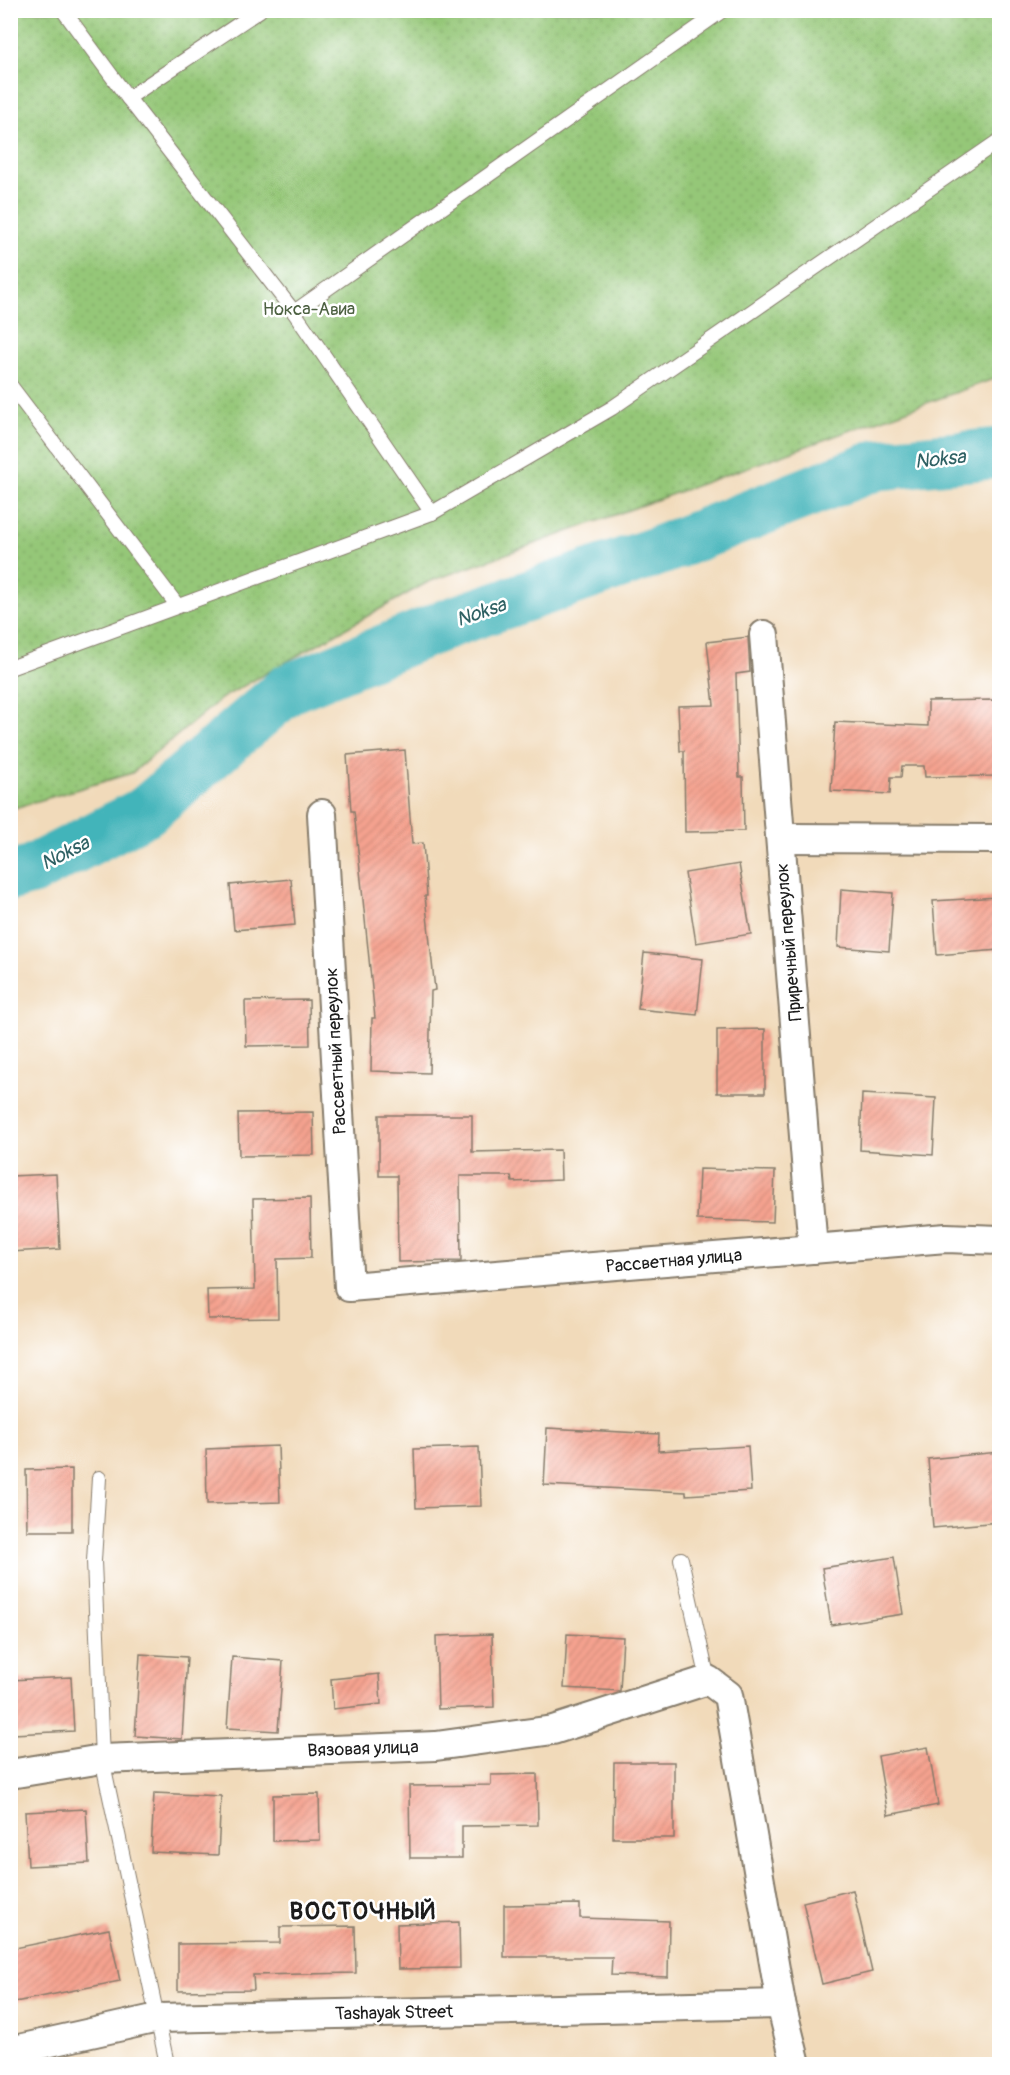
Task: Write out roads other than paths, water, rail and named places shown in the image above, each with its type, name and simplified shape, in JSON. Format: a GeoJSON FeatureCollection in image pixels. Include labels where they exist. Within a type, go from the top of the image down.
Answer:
{"type":"FeatureCollection","features":[{"type":"Feature","properties":{"kind":"street","name":"Приречный переулок"},"geometry":{"type":"LineString","coordinates":[[764,635],[813,1249]]}},
{"type":"Feature","properties":{"kind":"street","name":"Рассветный переулок"},"geometry":{"type":"LineString","coordinates":[[322,814],[349,1287]]}},
{"type":"Feature","properties":{"kind":"street"},"geometry":{"type":"LineString","coordinates":[[781,838],[999,840]]}},
{"type":"Feature","properties":{"kind":"street","name":"Рассветная улица"},"geometry":{"type":"LineString","coordinates":[[349,1287],[946,1238],[999,1240]]}},
{"type":"Feature","properties":{"kind":"street"},"geometry":{"type":"LineString","coordinates":[[708,1680],[728,1695],[781,2004],[796,2064]]}},
{"type":"Feature","properties":{"kind":"street","name":"Вязовая улица"},"geometry":{"type":"LineString","coordinates":[[10,1774],[102,1759],[447,1744],[553,1730],[708,1680]]}},
{"type":"Feature","properties":{"kind":"street","name":"Tashayak Street"},"geometry":{"type":"LineString","coordinates":[[10,2051],[158,2018],[781,2004]]}},
{"type":"Feature","properties":{"kind":"lane"},"geometry":{"type":"LineString","coordinates":[[63,10],[128,98],[294,312],[432,513]]}},
{"type":"Feature","properties":{"kind":"lane"},"geometry":{"type":"LineString","coordinates":[[128,98],[260,10]]}},
{"type":"Feature","properties":{"kind":"lane"},"geometry":{"type":"LineString","coordinates":[[294,312],[723,10]]}},
{"type":"Feature","properties":{"kind":"lane"},"geometry":{"type":"LineString","coordinates":[[10,668],[432,513],[612,408],[999,140]]}},
{"type":"Feature","properties":{"kind":"lane"},"geometry":{"type":"LineString","coordinates":[[10,385],[177,605]]}},
{"type":"Feature","properties":{"kind":"lane"},"geometry":{"type":"LineString","coordinates":[[99,1478],[94,1561],[102,1759],[167,2064]]}},
{"type":"Feature","properties":{"kind":"lane"},"geometry":{"type":"LineString","coordinates":[[681,1559],[708,1680]]}},
{"type":"Feature","properties":{"kind":"waterway","name":"Noksa"},"geometry":{"type":"LineString","coordinates":[[10,876],[32,870],[146,811],[288,689],[449,623],[661,550],[877,465],[1000,453]]}},
{"type":"Feature","properties":{"kind":"district","name":"ВОСТОЧНЫЙ"},"geometry":{"type":"Point","coordinates":[363,1911]}},
{"type":"Feature","properties":{"kind":"park label","name":"Нокса-Авиа"},"geometry":{"type":"Point","coordinates":[309,309]}}]}
